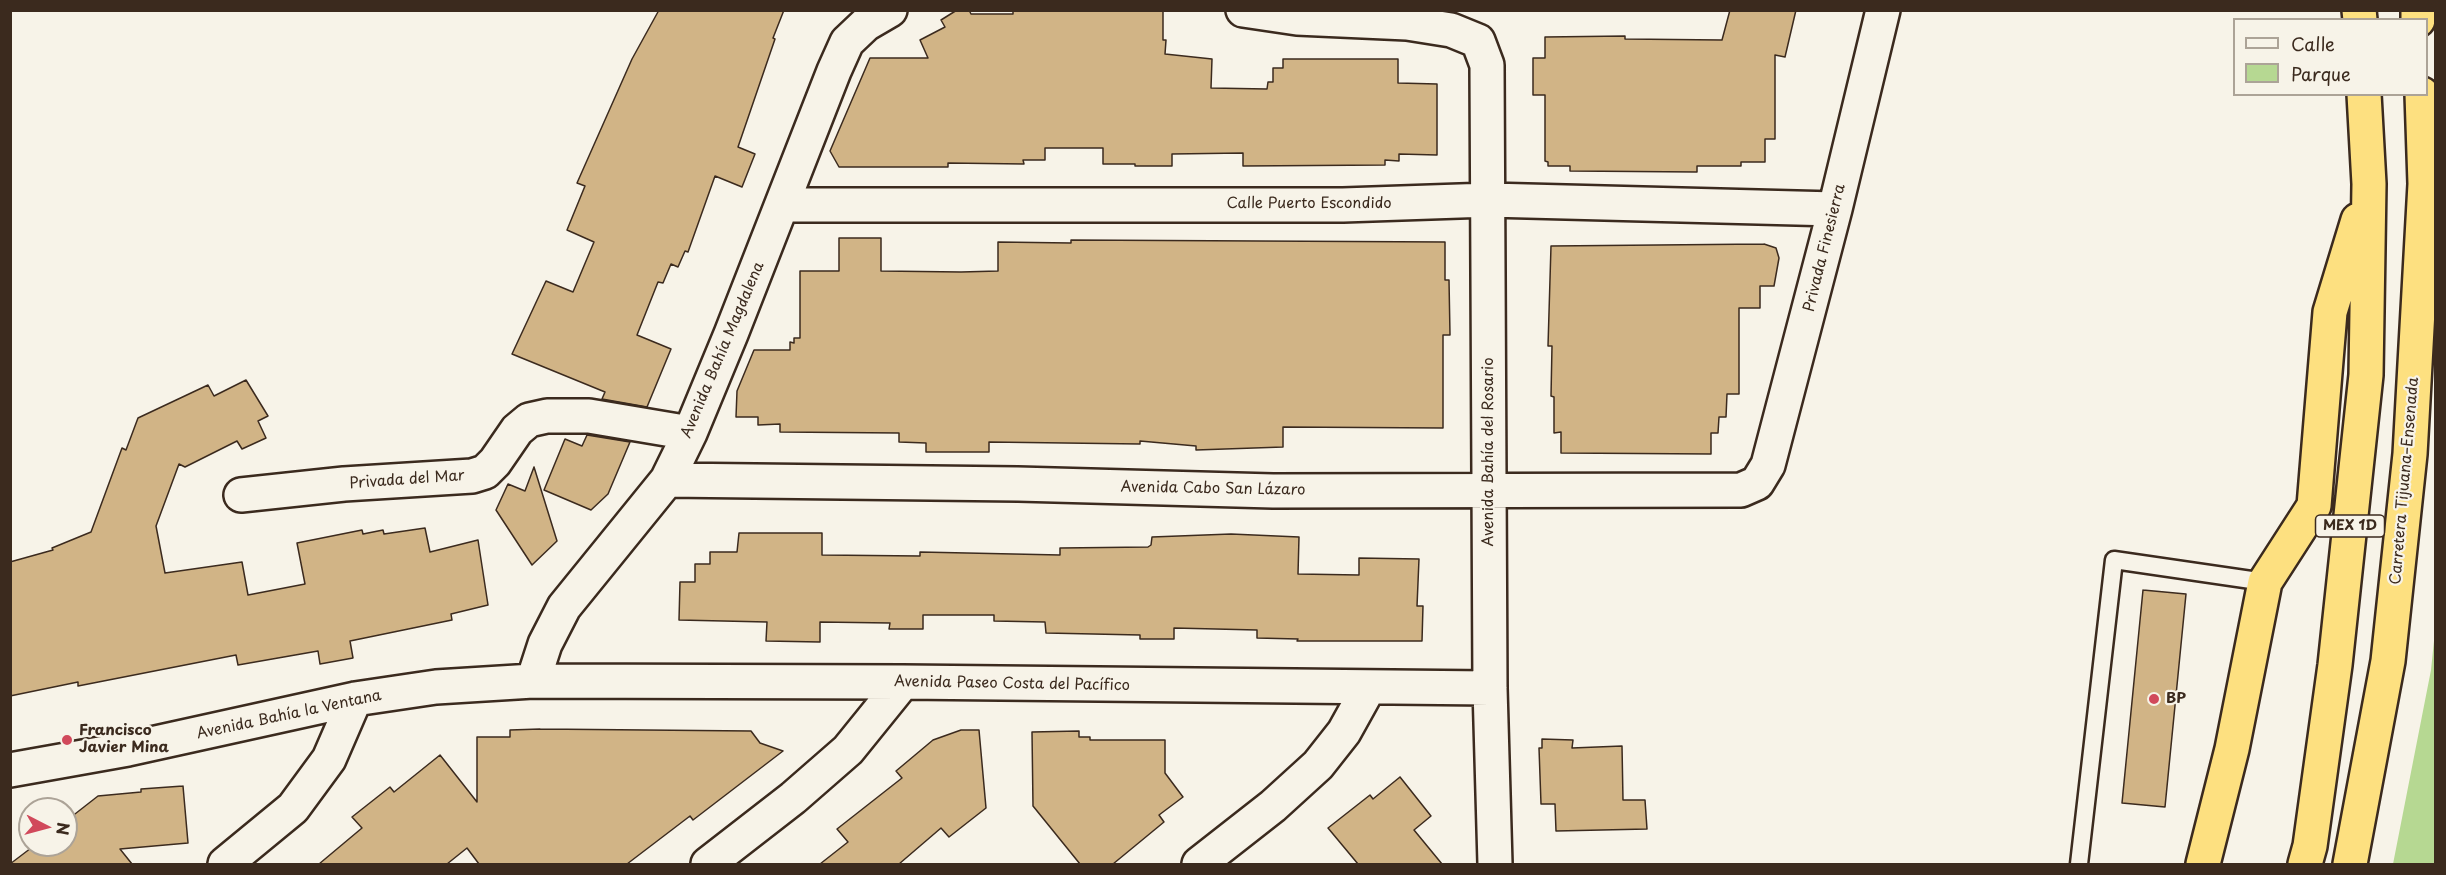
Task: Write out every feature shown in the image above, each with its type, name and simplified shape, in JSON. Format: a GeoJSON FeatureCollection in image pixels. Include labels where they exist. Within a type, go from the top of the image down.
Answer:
{"type":"FeatureCollection","features":[{"type":"Feature","properties":{"kind":"highway","name":"MEX 1D"},"geometry":{"type":"LineString","coordinates":[[2305,864],[2310,846],[2335,665],[2366,375],[2369,184],[2364,96]]}},
{"type":"Feature","properties":{"kind":"highway","name":"Carretera Tijuana–Ensenada"},"geometry":{"type":"LineString","coordinates":[[2350,864],[2388,661],[2410,454],[2426,184],[2422,96]]}},
{"type":"Feature","properties":{"kind":"highway"},"geometry":{"type":"LineString","coordinates":[[2203,864],[2232,749],[2265,582],[2314,506],[2330,312],[2369,184]]}},
{"type":"Feature","properties":{"kind":"street","name":"Avenida Bahía Magdalena"},"geometry":{"type":"LineString","coordinates":[[534,681],[544,644],[564,607],[667,480],[690,433],[847,42],[866,24],[890,10]]}},
{"type":"Feature","properties":{"kind":"street","name":"Avenida Bahía del Rosario"},"geometry":{"type":"LineString","coordinates":[[1243,10],[1297,18],[1407,23],[1452,30],[1478,41],[1487,65],[1490,688],[1495,864]]}},
{"type":"Feature","properties":{"kind":"street","name":"Privada Finesierra"},"geometry":{"type":"LineString","coordinates":[[1757,483],[1768,465],[1835,209],[1883,10]]}},
{"type":"Feature","properties":{"kind":"street","name":"Calle Puerto Escondido"},"geometry":{"type":"LineString","coordinates":[[783,205],[1343,205],[1489,200],[1835,209]]}},
{"type":"Feature","properties":{"kind":"street","name":"Privada del Mar"},"geometry":{"type":"LineString","coordinates":[[241,495],[344,484],[472,476],[485,472],[495,462],[517,430],[529,420],[547,416],[589,416],[690,433]]}},
{"type":"Feature","properties":{"kind":"street","name":"Avenida Cabo San Lázaro"},"geometry":{"type":"LineString","coordinates":[[667,480],[1018,484],[1273,491],[1489,492],[1741,490],[1757,483]]}},
{"type":"Feature","properties":{"kind":"street","name":"Avenida Paseo Costa del Pacífico"},"geometry":{"type":"LineString","coordinates":[[534,681],[1490,688]]}},
{"type":"Feature","properties":{"kind":"street","name":"Avenida Bahía la Ventana"},"geometry":{"type":"LineString","coordinates":[[10,770],[128,748],[355,699],[436,687],[534,681]]}},
{"type":"Feature","properties":{"kind":"street"},"geometry":{"type":"LineString","coordinates":[[708,864],[793,798],[848,750],[903,682]]}},
{"type":"Feature","properties":{"kind":"street"},"geometry":{"type":"LineString","coordinates":[[1199,864],[1273,806],[1318,765],[1344,732],[1369,687]]}},
{"type":"Feature","properties":{"kind":"street"},"geometry":{"type":"LineString","coordinates":[[225,864],[293,808],[329,759],[355,699]]}},
{"type":"Feature","properties":{"kind":"lane"},"geometry":{"type":"LineString","coordinates":[[2079,864],[2114,560],[2265,582]]}},
{"type":"Feature","properties":{"kind":"green space"},"geometry":{"type":"Polygon","coordinates":[[[2435,631],[2435,864],[2393,864],[2431,670],[2435,631]]]}},
{"type":"Feature","properties":{"kind":"building"},"geometry":{"type":"Polygon","coordinates":[[[659,10],[784,10],[738,147],[755,154],[742,187],[715,176],[688,252],[685,251],[678,267],[671,264],[663,283],[658,282],[637,335],[671,349],[647,407],[602,399],[605,392],[512,354],[546,281],[573,292],[594,242],[567,230],[585,186],[577,183],[632,59],[659,10]]]}},
{"type":"Feature","properties":{"kind":"building"},"geometry":{"type":"Polygon","coordinates":[[[957,10],[969,10],[971,14],[1013,14],[1013,10],[1163,10],[1165,54],[1212,59],[1211,88],[1267,89],[1268,82],[1273,82],[1273,68],[1283,68],[1283,59],[1398,59],[1398,83],[1437,84],[1437,155],[1399,154],[1399,161],[1385,160],[1385,165],[1243,166],[1243,153],[1172,154],[1172,166],[1135,166],[1135,164],[1103,164],[1103,148],[1045,148],[1045,160],[1023,160],[1024,164],[948,163],[948,167],[839,167],[830,151],[870,58],[928,58],[920,40],[945,27],[941,20],[957,10]]]}},
{"type":"Feature","properties":{"kind":"building"},"geometry":{"type":"Polygon","coordinates":[[[1730,10],[1796,10],[1785,57],[1775,55],[1775,139],[1765,139],[1765,162],[1741,162],[1741,166],[1697,166],[1697,172],[1570,171],[1570,166],[1548,166],[1548,162],[1545,161],[1545,95],[1533,95],[1533,58],[1545,58],[1545,37],[1625,36],[1625,39],[1722,40],[1730,10]]]}},
{"type":"Feature","properties":{"kind":"building"},"geometry":{"type":"Polygon","coordinates":[[[839,238],[881,238],[881,271],[961,272],[998,271],[998,242],[1071,243],[1071,240],[1445,242],[1445,280],[1449,280],[1450,335],[1443,335],[1443,428],[1283,427],[1283,447],[1196,450],[1196,446],[1140,441],[1140,444],[989,442],[989,452],[926,452],[926,443],[899,442],[899,433],[780,432],[780,424],[758,425],[758,417],[736,417],[737,391],[754,350],[790,350],[790,342],[794,343],[794,338],[800,338],[800,271],[839,271],[839,238]]]}},
{"type":"Feature","properties":{"kind":"building"},"geometry":{"type":"Polygon","coordinates":[[[1764,244],[1776,248],[1779,258],[1774,286],[1760,286],[1760,308],[1739,308],[1739,394],[1727,394],[1726,417],[1719,417],[1718,433],[1711,433],[1711,454],[1561,453],[1561,432],[1554,433],[1554,397],[1551,396],[1552,346],[1548,346],[1551,246],[1764,244]]]}},
{"type":"Feature","properties":{"kind":"building"},"geometry":{"type":"Polygon","coordinates":[[[246,380],[268,416],[258,421],[266,438],[242,449],[237,441],[185,467],[179,464],[156,526],[165,573],[242,562],[248,595],[305,584],[297,543],[362,530],[363,534],[383,530],[384,534],[425,528],[430,552],[478,540],[488,605],[451,614],[452,620],[350,641],[353,658],[320,664],[318,651],[238,665],[236,655],[78,686],[78,682],[10,696],[10,562],[53,550],[52,548],[91,532],[122,448],[126,450],[138,418],[208,385],[214,396],[246,380]]]}},
{"type":"Feature","properties":{"kind":"building"},"geometry":{"type":"Polygon","coordinates":[[[587,435],[630,442],[608,494],[591,510],[544,490],[565,439],[582,446],[587,435]]]}},
{"type":"Feature","properties":{"kind":"building"},"geometry":{"type":"Polygon","coordinates":[[[534,467],[557,541],[532,565],[496,510],[508,484],[525,491],[534,467]]]}},
{"type":"Feature","properties":{"kind":"building"},"geometry":{"type":"Polygon","coordinates":[[[739,533],[822,533],[822,555],[920,556],[920,552],[1060,555],[1060,548],[1148,547],[1151,545],[1152,537],[1231,534],[1299,537],[1298,574],[1359,575],[1359,558],[1419,559],[1417,606],[1423,606],[1422,641],[1297,641],[1298,639],[1257,638],[1257,630],[1174,628],[1174,639],[1140,639],[1140,635],[1046,633],[1045,622],[994,621],[994,615],[923,615],[923,629],[889,629],[890,623],[820,622],[820,642],[766,641],[767,622],[679,620],[680,582],[695,582],[695,564],[710,564],[710,552],[737,552],[739,533]]]}},
{"type":"Feature","properties":{"kind":"building","name":"BP"},"geometry":{"type":"Polygon","coordinates":[[[2143,590],[2186,594],[2165,807],[2122,803],[2143,590]]]}},
{"type":"Feature","properties":{"kind":"building"},"geometry":{"type":"Polygon","coordinates":[[[510,730],[751,731],[760,743],[783,751],[693,820],[690,816],[627,864],[479,864],[467,848],[447,864],[319,864],[362,828],[352,817],[390,787],[394,792],[440,755],[477,802],[477,737],[510,737],[510,730]]]}},
{"type":"Feature","properties":{"kind":"building"},"geometry":{"type":"Polygon","coordinates":[[[961,730],[979,730],[986,808],[949,837],[941,828],[899,864],[820,864],[848,842],[837,829],[902,778],[896,771],[933,740],[961,730]]]}},
{"type":"Feature","properties":{"kind":"building"},"geometry":{"type":"Polygon","coordinates":[[[1079,731],[1079,737],[1090,737],[1090,740],[1165,740],[1165,773],[1183,797],[1159,815],[1164,822],[1113,864],[1080,864],[1033,806],[1032,732],[1079,731]]]}},
{"type":"Feature","properties":{"kind":"building"},"geometry":{"type":"Polygon","coordinates":[[[1542,739],[1573,740],[1572,748],[1622,746],[1623,800],[1645,800],[1647,829],[1556,831],[1555,804],[1541,804],[1539,748],[1542,748],[1542,739]]]}},
{"type":"Feature","properties":{"kind":"building"},"geometry":{"type":"Polygon","coordinates":[[[1400,777],[1431,816],[1414,830],[1442,864],[1358,864],[1328,828],[1370,795],[1373,799],[1400,777]]]}},
{"type":"Feature","properties":{"kind":"building"},"geometry":{"type":"Polygon","coordinates":[[[183,786],[188,843],[120,849],[132,864],[10,864],[19,857],[78,857],[78,812],[98,796],[141,792],[141,789],[183,786]]]}},
{"type":"Feature","properties":{"kind":"place","name":"BP"},"geometry":{"type":"Point","coordinates":[2154,699]}},
{"type":"Feature","properties":{"kind":"place","name":"Francisco Javier Mina"},"geometry":{"type":"Point","coordinates":[67,740]}}]}
